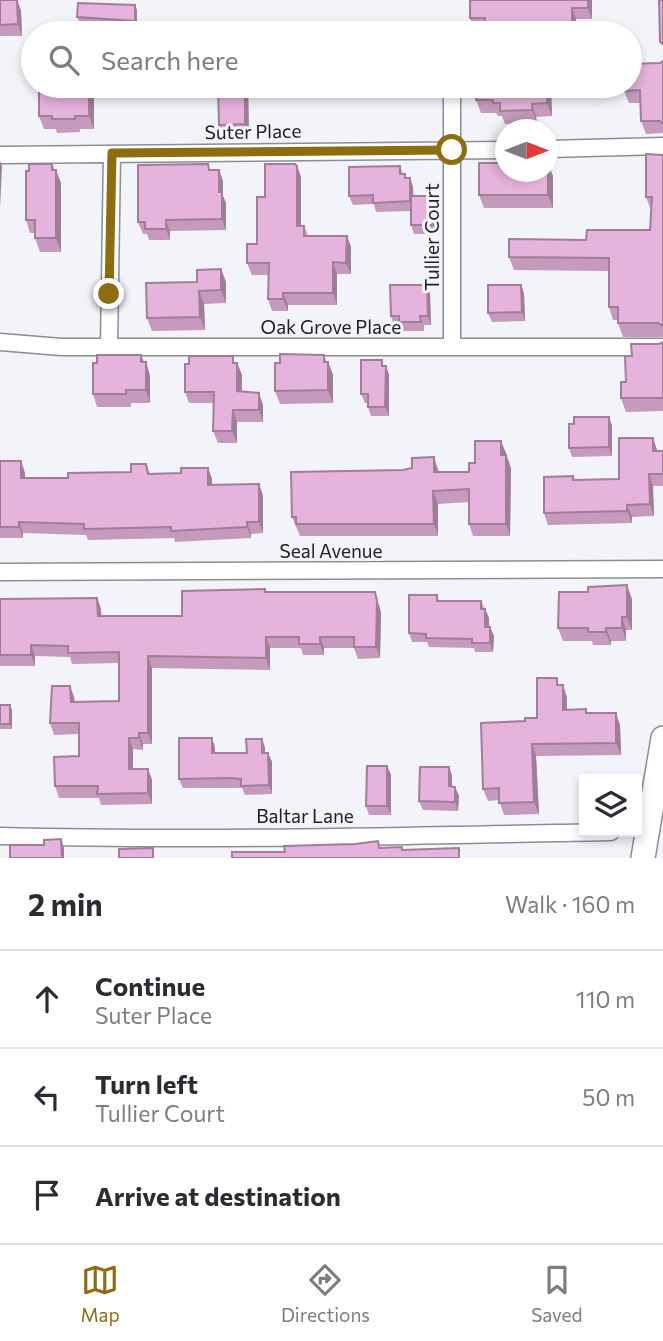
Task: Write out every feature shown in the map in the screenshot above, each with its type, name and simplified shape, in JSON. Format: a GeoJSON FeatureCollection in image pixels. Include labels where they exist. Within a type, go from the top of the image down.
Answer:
{"type":"FeatureCollection","features":[{"type":"Feature","properties":{"kind":"main road"},"geometry":{"type":"LineString","coordinates":[[643,858],[642,831],[663,738]]}},
{"type":"Feature","properties":{"kind":"street","name":"Tullier Court"},"geometry":{"type":"LineString","coordinates":[[452,98],[452,346]]}},
{"type":"Feature","properties":{"kind":"street"},"geometry":{"type":"LineString","coordinates":[[558,149],[663,146]]}},
{"type":"Feature","properties":{"kind":"street","name":"Suter Place"},"geometry":{"type":"LineString","coordinates":[[0,155],[495,150]]}},
{"type":"Feature","properties":{"kind":"street"},"geometry":{"type":"LineString","coordinates":[[109,347],[112,153]]}},
{"type":"Feature","properties":{"kind":"street","name":"Oak Grove Place"},"geometry":{"type":"LineString","coordinates":[[0,342],[61,347],[663,347]]}},
{"type":"Feature","properties":{"kind":"street","name":"Seal Avenue"},"geometry":{"type":"LineString","coordinates":[[0,572],[663,569]]}},
{"type":"Feature","properties":{"kind":"street","name":"Baltar Lane"},"geometry":{"type":"LineString","coordinates":[[0,836],[88,838],[579,833]]}},
{"type":"Feature","properties":{"kind":"building"},"geometry":{"type":"Polygon","coordinates":[[[0,0],[17,0],[18,24],[0,25],[0,0]]]}},
{"type":"Feature","properties":{"kind":"building"},"geometry":{"type":"Polygon","coordinates":[[[470,0],[588,0],[588,8],[572,8],[572,21],[485,21],[485,18],[470,18],[470,0]]]}},
{"type":"Feature","properties":{"kind":"building"},"geometry":{"type":"Polygon","coordinates":[[[659,0],[663,0],[663,44],[660,42],[659,0]]]}},
{"type":"Feature","properties":{"kind":"building"},"geometry":{"type":"Polygon","coordinates":[[[78,3],[135,5],[135,21],[77,17],[78,3]]]}},
{"type":"Feature","properties":{"kind":"building"},"geometry":{"type":"Polygon","coordinates":[[[663,61],[663,123],[641,121],[642,64],[663,61]]]}},
{"type":"Feature","properties":{"kind":"building"},"geometry":{"type":"Polygon","coordinates":[[[39,98],[89,98],[89,116],[52,119],[52,116],[39,116],[39,98]]]}},
{"type":"Feature","properties":{"kind":"building"},"geometry":{"type":"Polygon","coordinates":[[[218,98],[245,98],[245,124],[219,125],[218,98]]]}},
{"type":"Feature","properties":{"kind":"building"},"geometry":{"type":"Polygon","coordinates":[[[547,98],[547,103],[532,104],[532,110],[500,111],[500,103],[493,103],[493,100],[476,100],[547,98]]]}},
{"type":"Feature","properties":{"kind":"building"},"geometry":{"type":"Polygon","coordinates":[[[646,154],[663,155],[663,326],[658,323],[618,323],[618,307],[609,307],[609,258],[509,257],[509,239],[586,240],[587,230],[650,230],[652,197],[646,197],[646,154]]]}},
{"type":"Feature","properties":{"kind":"building"},"geometry":{"type":"Polygon","coordinates":[[[479,163],[495,163],[495,182],[548,182],[548,195],[479,195],[479,163]]]}},
{"type":"Feature","properties":{"kind":"building"},"geometry":{"type":"Polygon","coordinates":[[[29,164],[52,164],[52,170],[56,170],[56,238],[35,238],[35,220],[26,220],[26,171],[29,171],[29,164]]]}},
{"type":"Feature","properties":{"kind":"building"},"geometry":{"type":"Polygon","coordinates":[[[208,164],[209,170],[219,170],[222,219],[166,220],[166,229],[145,229],[145,222],[138,222],[138,165],[208,164]]]}},
{"type":"Feature","properties":{"kind":"building"},"geometry":{"type":"Polygon","coordinates":[[[265,164],[297,166],[297,226],[304,226],[304,236],[347,236],[346,263],[333,262],[333,293],[283,293],[283,299],[268,299],[269,263],[247,263],[247,244],[257,244],[257,197],[265,197],[265,164]]]}},
{"type":"Feature","properties":{"kind":"building"},"geometry":{"type":"Polygon","coordinates":[[[400,166],[400,174],[410,178],[410,201],[373,203],[373,195],[349,196],[349,167],[400,166]]]}},
{"type":"Feature","properties":{"kind":"building"},"geometry":{"type":"Polygon","coordinates":[[[411,196],[433,196],[433,225],[411,225],[411,196]]]}},
{"type":"Feature","properties":{"kind":"building"},"geometry":{"type":"Polygon","coordinates":[[[221,269],[221,290],[199,291],[200,317],[147,318],[146,283],[197,282],[197,270],[221,269]]]}},
{"type":"Feature","properties":{"kind":"building"},"geometry":{"type":"Polygon","coordinates":[[[390,285],[427,285],[428,316],[420,316],[421,322],[399,322],[399,316],[391,316],[390,285]]]}},
{"type":"Feature","properties":{"kind":"building"},"geometry":{"type":"Polygon","coordinates":[[[488,285],[521,285],[522,312],[488,313],[488,285]]]}},
{"type":"Feature","properties":{"kind":"building"},"geometry":{"type":"Polygon","coordinates":[[[663,342],[663,398],[621,398],[621,382],[626,382],[625,356],[632,356],[631,344],[663,342]]]}},
{"type":"Feature","properties":{"kind":"building"},"geometry":{"type":"Polygon","coordinates":[[[280,354],[324,355],[324,362],[328,362],[328,390],[275,391],[275,363],[280,363],[280,354]]]}},
{"type":"Feature","properties":{"kind":"building"},"geometry":{"type":"Polygon","coordinates":[[[97,355],[141,355],[141,362],[146,362],[146,390],[126,390],[126,394],[93,394],[93,363],[97,363],[97,355]]]}},
{"type":"Feature","properties":{"kind":"building"},"geometry":{"type":"Polygon","coordinates":[[[189,356],[233,356],[233,363],[237,363],[237,391],[259,393],[259,410],[233,410],[232,431],[213,431],[214,392],[185,392],[185,364],[189,364],[189,356]]]}},
{"type":"Feature","properties":{"kind":"building"},"geometry":{"type":"Polygon","coordinates":[[[361,360],[382,360],[382,366],[386,366],[385,407],[368,407],[368,394],[361,394],[361,360]]]}},
{"type":"Feature","properties":{"kind":"building"},"geometry":{"type":"Polygon","coordinates":[[[574,417],[609,417],[609,447],[569,448],[569,424],[574,424],[574,417]]]}},
{"type":"Feature","properties":{"kind":"building"},"geometry":{"type":"Polygon","coordinates":[[[619,438],[653,438],[653,451],[663,451],[663,474],[649,474],[650,504],[627,505],[627,511],[544,513],[544,477],[573,476],[573,480],[619,479],[619,438]]]}},
{"type":"Feature","properties":{"kind":"building"},"geometry":{"type":"Polygon","coordinates":[[[475,441],[501,441],[501,455],[506,455],[506,524],[469,524],[469,489],[433,491],[434,524],[296,524],[296,517],[292,517],[291,472],[403,470],[412,468],[412,458],[434,457],[434,472],[469,472],[469,463],[475,463],[475,441]]]}},
{"type":"Feature","properties":{"kind":"building"},"geometry":{"type":"Polygon","coordinates":[[[0,461],[21,461],[21,478],[68,478],[68,473],[131,472],[131,464],[146,464],[148,474],[181,473],[181,468],[208,468],[208,485],[259,484],[259,522],[247,522],[247,527],[171,531],[171,527],[84,529],[84,524],[19,522],[19,527],[0,527],[0,461]]]}},
{"type":"Feature","properties":{"kind":"building"},"geometry":{"type":"Polygon","coordinates":[[[627,585],[627,617],[622,617],[622,628],[606,628],[606,632],[588,632],[588,628],[558,628],[559,592],[588,592],[588,587],[627,585]]]}},
{"type":"Feature","properties":{"kind":"building"},"geometry":{"type":"Polygon","coordinates":[[[265,589],[265,592],[375,592],[376,647],[354,647],[354,637],[320,637],[320,644],[299,644],[299,637],[266,637],[266,658],[148,656],[148,733],[139,733],[139,738],[129,738],[129,769],[148,769],[148,793],[97,794],[98,786],[55,786],[54,757],[79,756],[79,723],[50,723],[52,686],[70,686],[71,702],[119,701],[119,652],[68,653],[68,646],[31,645],[31,655],[0,655],[0,599],[97,598],[98,616],[182,616],[182,591],[265,589]]]}},
{"type":"Feature","properties":{"kind":"building"},"geometry":{"type":"Polygon","coordinates":[[[409,595],[437,595],[437,601],[481,601],[481,609],[485,609],[485,627],[490,627],[490,643],[472,643],[472,639],[426,638],[426,634],[409,633],[409,595]]]}},
{"type":"Feature","properties":{"kind":"building"},"geometry":{"type":"Polygon","coordinates":[[[537,678],[557,678],[557,685],[563,685],[563,710],[586,709],[586,713],[616,713],[616,743],[532,744],[534,802],[499,803],[499,788],[483,789],[481,723],[537,718],[537,678]]]}},
{"type":"Feature","properties":{"kind":"building"},"geometry":{"type":"Polygon","coordinates":[[[0,705],[10,705],[10,724],[0,724],[0,705]]]}},
{"type":"Feature","properties":{"kind":"building"},"geometry":{"type":"Polygon","coordinates":[[[179,738],[212,738],[212,753],[247,753],[246,739],[262,739],[262,753],[268,753],[269,785],[241,786],[241,779],[229,778],[179,779],[179,738]]]}},
{"type":"Feature","properties":{"kind":"building"},"geometry":{"type":"Polygon","coordinates":[[[367,766],[387,766],[387,806],[366,806],[367,766]]]}},
{"type":"Feature","properties":{"kind":"building"},"geometry":{"type":"Polygon","coordinates":[[[420,767],[449,767],[449,786],[455,787],[455,802],[419,801],[420,767]]]}},
{"type":"Feature","properties":{"kind":"building"},"geometry":{"type":"Polygon","coordinates":[[[61,839],[62,858],[10,858],[10,845],[44,845],[44,840],[61,839]]]}},
{"type":"Feature","properties":{"kind":"building"},"geometry":{"type":"Polygon","coordinates":[[[378,841],[379,848],[402,847],[402,850],[459,848],[459,858],[232,858],[232,852],[285,852],[284,846],[378,841]]]}},
{"type":"Feature","properties":{"kind":"building"},"geometry":{"type":"Polygon","coordinates":[[[153,848],[153,858],[119,858],[119,849],[153,848]]]}},
{"type":"Feature","properties":{"kind":"route"},"geometry":{"type":"LineString","coordinates":[[109,294],[112,153],[452,150]]}}]}
